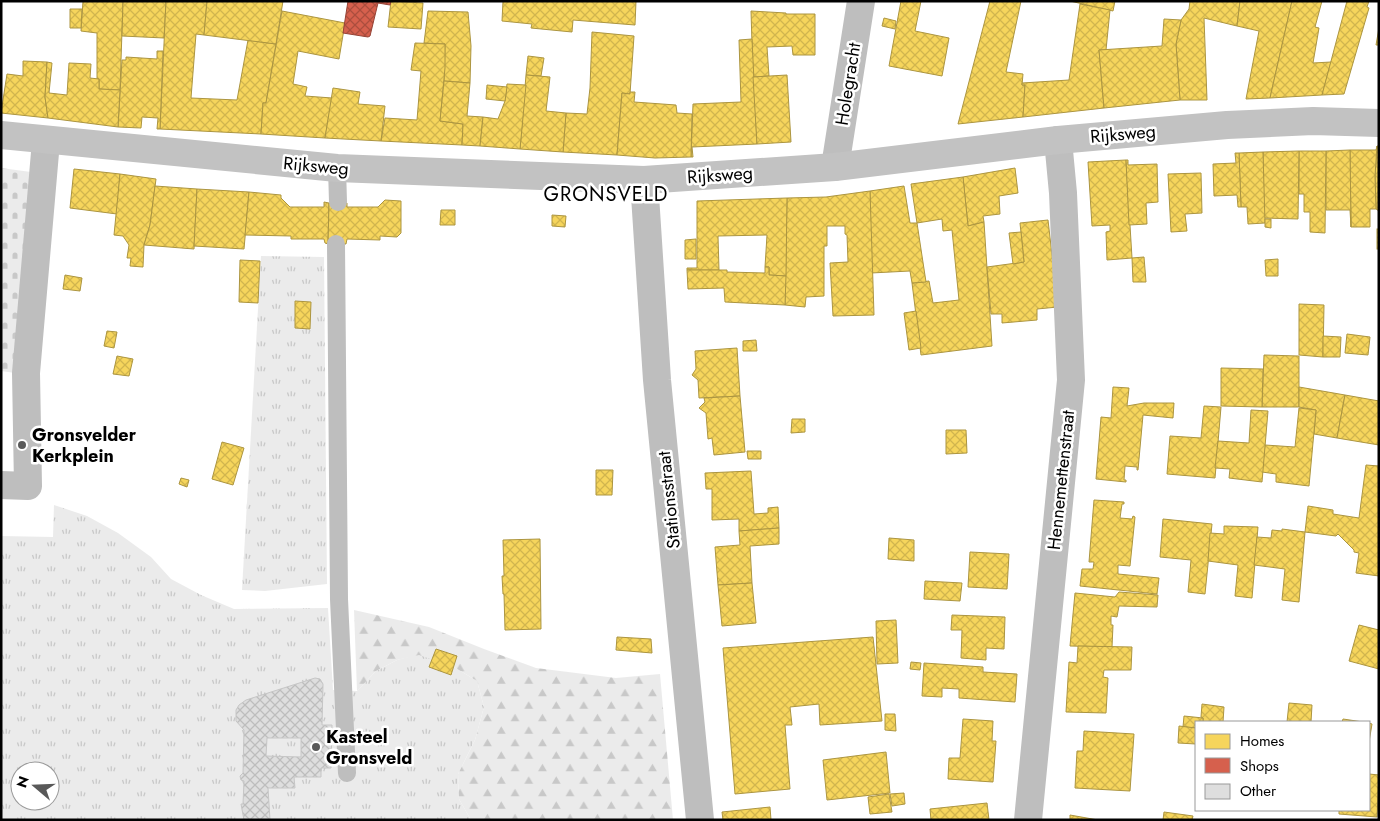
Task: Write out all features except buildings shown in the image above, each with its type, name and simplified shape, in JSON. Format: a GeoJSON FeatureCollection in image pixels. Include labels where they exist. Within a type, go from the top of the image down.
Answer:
{"type":"FeatureCollection","features":[{"type":"Feature","properties":{"kind":"street","name":"Holegracht"},"geometry":{"type":"LineString","coordinates":[[835,167],[861,1]]}},
{"type":"Feature","properties":{"kind":"street","name":"Rijksweg"},"geometry":{"type":"LineString","coordinates":[[1,135],[46,141],[337,168],[644,180],[835,167],[1058,140],[1227,125],[1313,121],[1379,122]]}},
{"type":"Feature","properties":{"kind":"street","name":"Hennemettenstraat"},"geometry":{"type":"LineString","coordinates":[[1028,820],[1071,380],[1063,193],[1058,140]]}},
{"type":"Feature","properties":{"kind":"street"},"geometry":{"type":"LineString","coordinates":[[1,485],[28,486],[26,373],[46,141]]}},
{"type":"Feature","properties":{"kind":"street","name":"Stationsstraat"},"geometry":{"type":"LineString","coordinates":[[644,180],[657,380],[700,820]]}},
{"type":"Feature","properties":{"kind":"lane"},"geometry":{"type":"LineString","coordinates":[[337,168],[338,202]]}},
{"type":"Feature","properties":{"kind":"lane"},"geometry":{"type":"LineString","coordinates":[[336,244],[339,599],[347,774]]}},
{"type":"Feature","properties":{"kind":"green space"},"geometry":{"type":"Polygon","coordinates":[[[1,168],[31,172],[15,373],[1,371],[1,168]]]}},
{"type":"Feature","properties":{"kind":"green space"},"geometry":{"type":"Polygon","coordinates":[[[261,256],[324,257],[327,584],[265,591],[242,590],[261,256]]]}},
{"type":"Feature","properties":{"kind":"green space"},"geometry":{"type":"Polygon","coordinates":[[[54,505],[87,516],[118,533],[151,557],[171,579],[201,595],[234,609],[328,608],[333,690],[357,691],[376,671],[397,660],[419,654],[454,667],[477,681],[484,707],[475,740],[458,774],[459,799],[471,820],[1,820],[1,536],[53,537],[54,505]]]}},
{"type":"Feature","properties":{"kind":"green space"},"geometry":{"type":"Polygon","coordinates":[[[354,610],[429,627],[536,668],[616,678],[660,674],[673,820],[471,820],[459,799],[458,774],[475,740],[484,707],[477,681],[454,667],[419,655],[397,660],[376,671],[357,691],[354,610]]]}},
{"type":"Feature","properties":{"kind":"place","name":"Gronsvelder Kerkplein"},"geometry":{"type":"Point","coordinates":[22,445]}},
{"type":"Feature","properties":{"kind":"place","name":"Kasteel Gronsveld"},"geometry":{"type":"Point","coordinates":[316,747]}},
{"type":"Feature","properties":{"kind":"district","name":"GRONSVELD"},"geometry":{"type":"Point","coordinates":[606,194]}}]}
